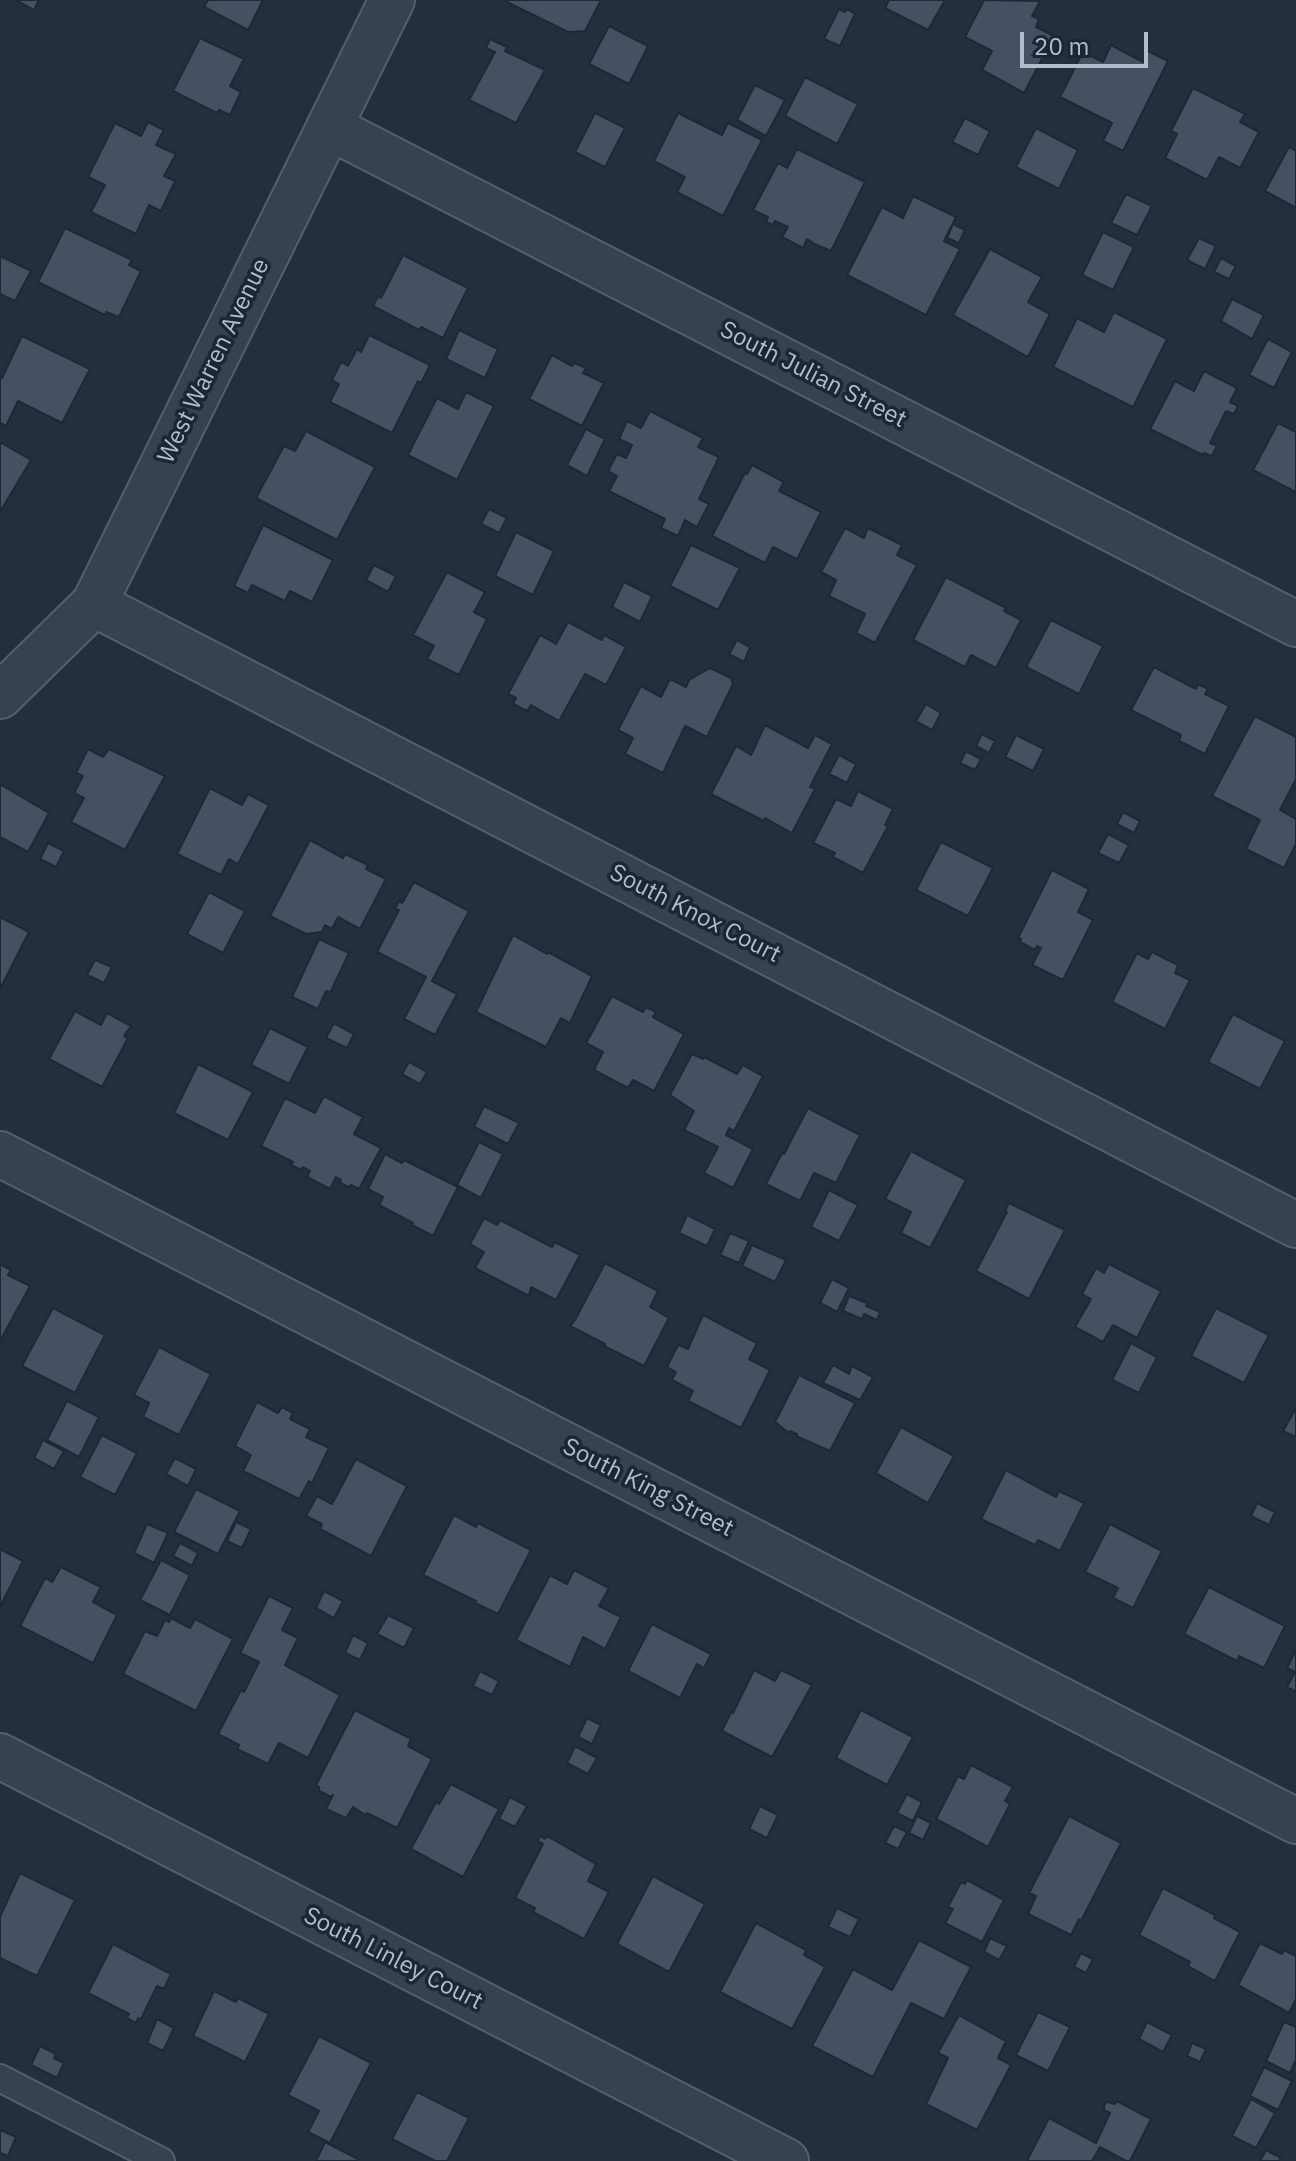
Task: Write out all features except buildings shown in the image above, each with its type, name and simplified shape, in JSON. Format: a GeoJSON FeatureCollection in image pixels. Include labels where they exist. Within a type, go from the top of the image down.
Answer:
{"type":"FeatureCollection","features":[{"type":"Feature","properties":{"kind":"street","name":"West Warren Avenue"},"geometry":{"type":"LineString","coordinates":[[0,696],[94,604],[392,0]]}},
{"type":"Feature","properties":{"kind":"street","name":"South Julian Street"},"geometry":{"type":"LineString","coordinates":[[329,127],[1296,624]]}},
{"type":"Feature","properties":{"kind":"street","name":"South Knox Court"},"geometry":{"type":"LineString","coordinates":[[94,604],[1296,1225]]}},
{"type":"Feature","properties":{"kind":"street","name":"South King Street"},"geometry":{"type":"LineString","coordinates":[[0,1154],[1296,1821]]}},
{"type":"Feature","properties":{"kind":"street","name":"South Linley Court"},"geometry":{"type":"LineString","coordinates":[[0,1756],[786,2161]]}},
{"type":"Feature","properties":{"kind":"lane"},"geometry":{"type":"LineString","coordinates":[[0,2078],[161,2161]]}}]}
